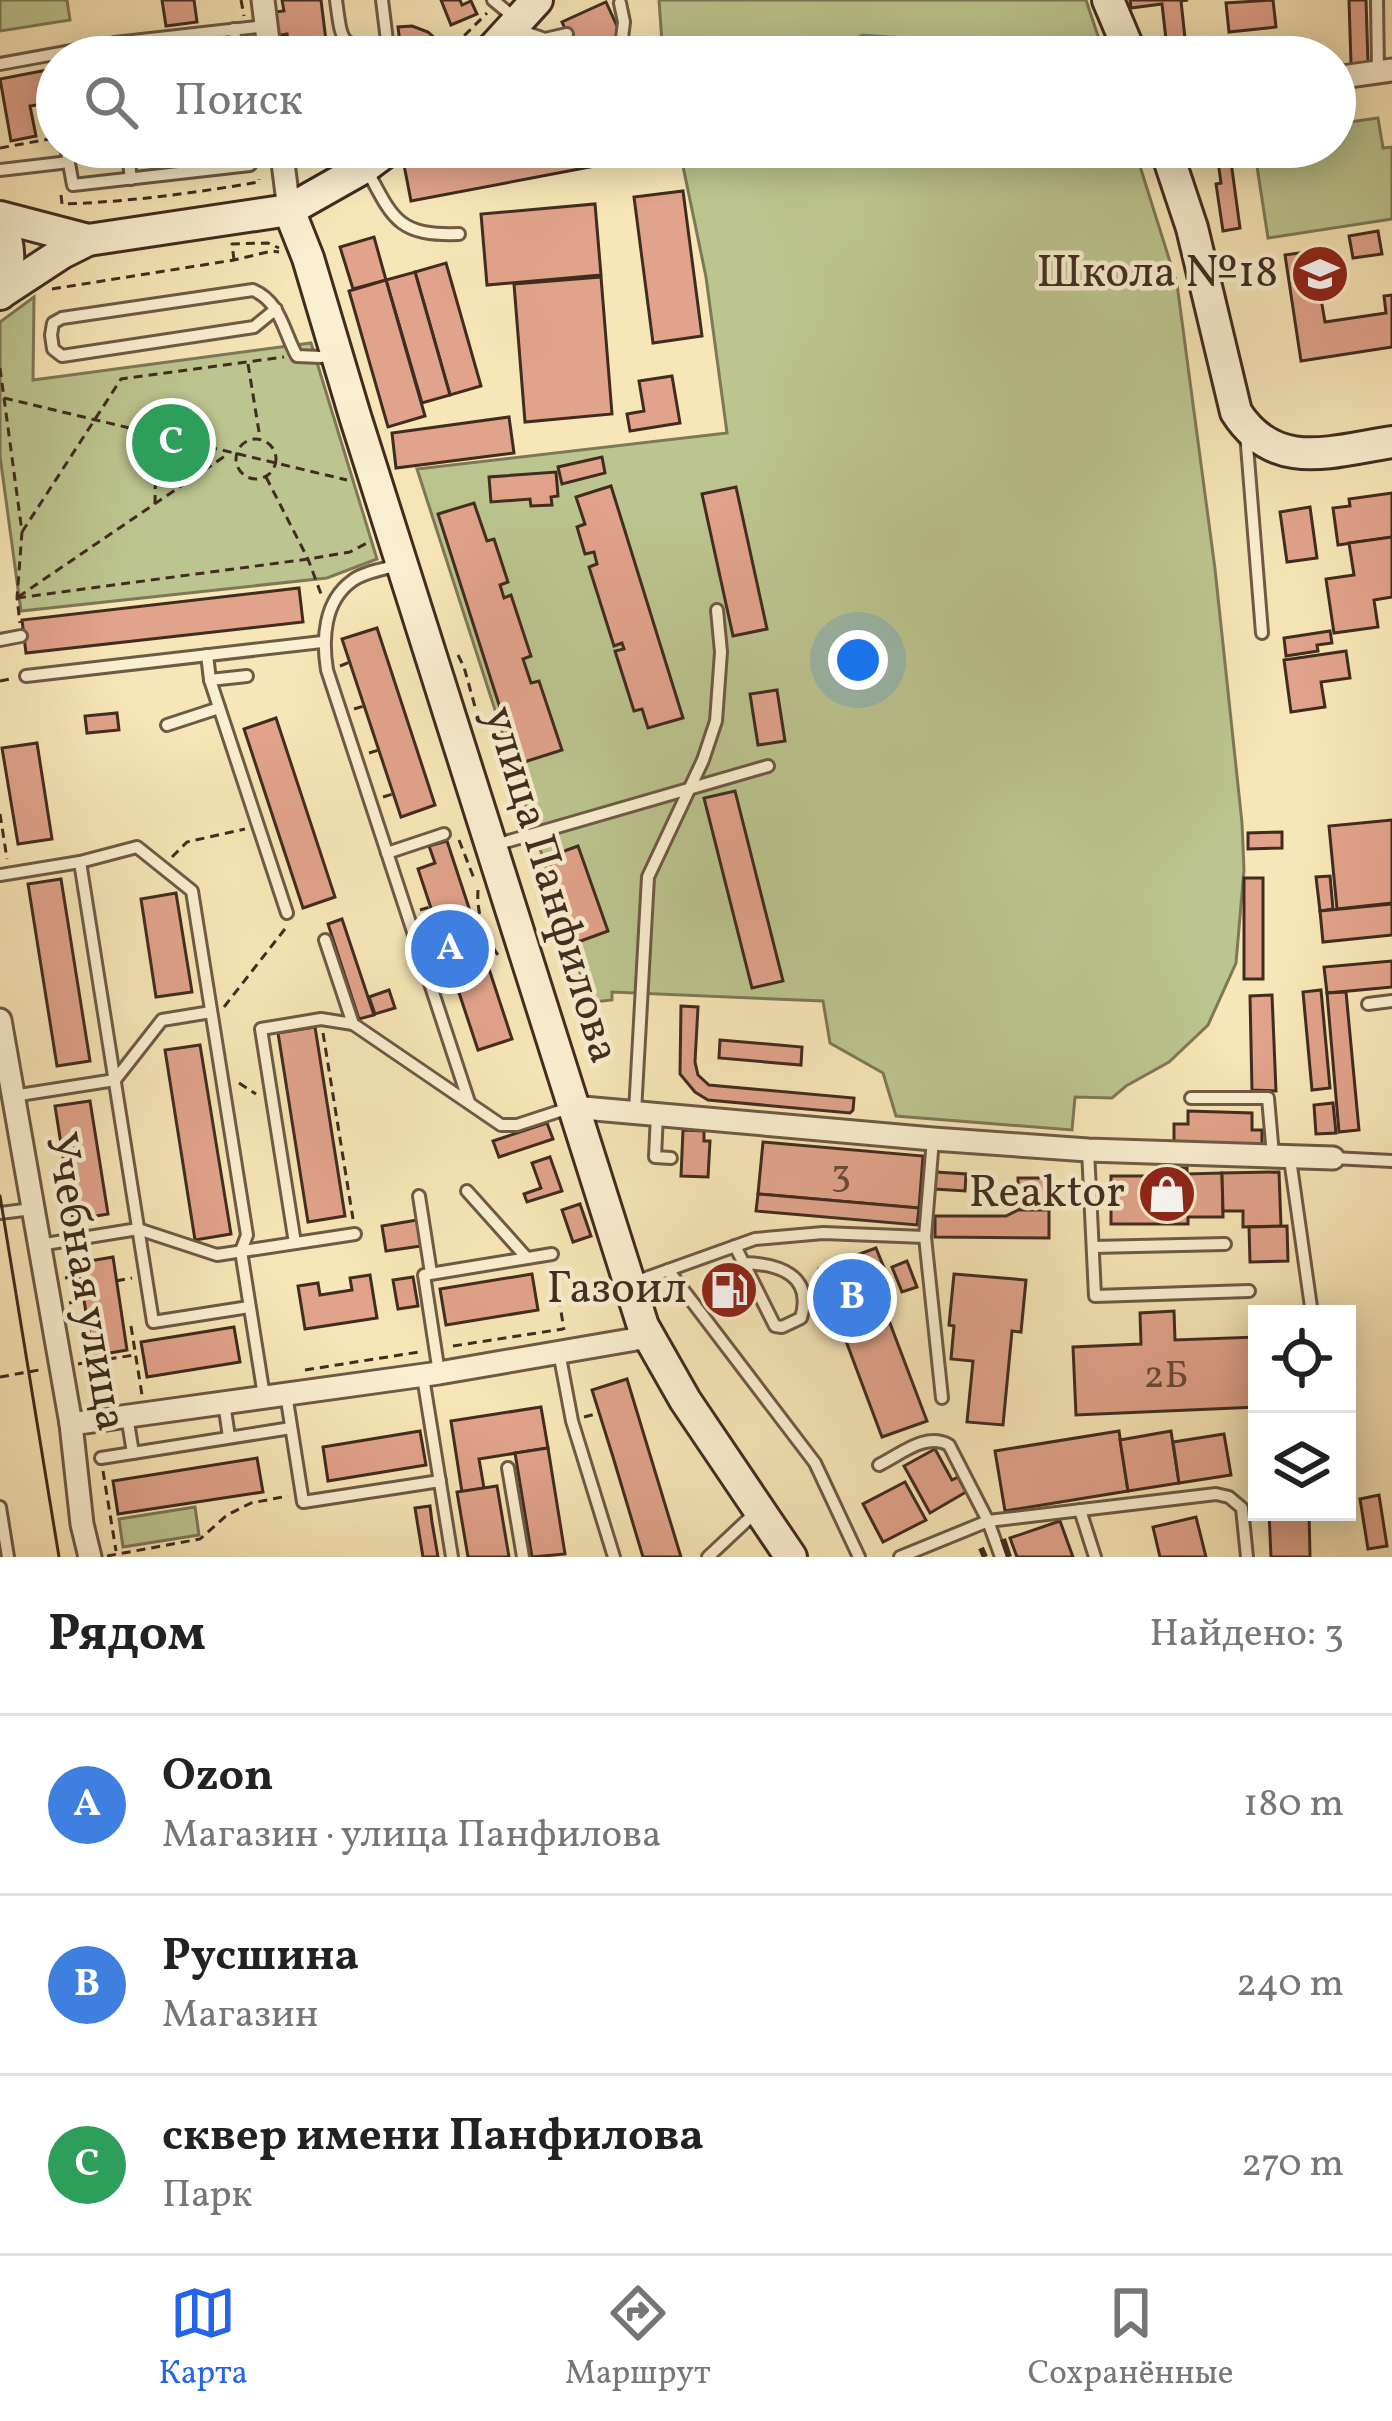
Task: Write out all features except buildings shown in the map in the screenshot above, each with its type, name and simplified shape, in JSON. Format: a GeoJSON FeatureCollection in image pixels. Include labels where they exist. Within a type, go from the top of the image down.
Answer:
{"type":"FeatureCollection","features":[{"type":"Feature","properties":{"kind":"main road"},"geometry":{"type":"LineString","coordinates":[[1108,0],[1123,36]]}},
{"type":"Feature","properties":{"kind":"main road"},"geometry":{"type":"LineString","coordinates":[[0,220],[88,240],[289,210],[363,168]]}},
{"type":"Feature","properties":{"kind":"main road"},"geometry":{"type":"LineString","coordinates":[[1172,168],[1192,228],[1236,412],[1245,426],[1280,450],[1318,454],[1392,442]]}},
{"type":"Feature","properties":{"kind":"main road","name":"улица Панфилова"},"geometry":{"type":"LineString","coordinates":[[289,210],[648,1336],[685,1400],[791,1557]]}},
{"type":"Feature","properties":{"kind":"main road"},"geometry":{"type":"LineString","coordinates":[[0,220],[8,240],[9,267],[0,293]]}},
{"type":"Feature","properties":{"kind":"main road"},"geometry":{"type":"LineString","coordinates":[[0,293],[88,240]]}},
{"type":"Feature","properties":{"kind":"street"},"geometry":{"type":"LineString","coordinates":[[263,0],[267,36]]}},
{"type":"Feature","properties":{"kind":"street"},"geometry":{"type":"LineString","coordinates":[[284,168],[289,210]]}},
{"type":"Feature","properties":{"kind":"street","name":"Учебная улица"},"geometry":{"type":"LineString","coordinates":[[0,1020],[90,1557]]}},
{"type":"Feature","properties":{"kind":"street"},"geometry":{"type":"LineString","coordinates":[[572,1107],[1088,1150],[1333,1158]]}},
{"type":"Feature","properties":{"kind":"street"},"geometry":{"type":"LineString","coordinates":[[70,1424],[431,1374],[648,1336]]}},
{"type":"Feature","properties":{"kind":"lane"},"geometry":{"type":"LineString","coordinates":[[336,0],[343,36]]}},
{"type":"Feature","properties":{"kind":"lane"},"geometry":{"type":"LineString","coordinates":[[382,0],[386,36]]}},
{"type":"Feature","properties":{"kind":"lane"},"geometry":{"type":"LineString","coordinates":[[1377,0],[1385,70]]}},
{"type":"Feature","properties":{"kind":"lane"},"geometry":{"type":"LineString","coordinates":[[617,6],[623,36]]}},
{"type":"Feature","properties":{"kind":"lane"},"geometry":{"type":"LineString","coordinates":[[512,11],[540,36]]}},
{"type":"Feature","properties":{"kind":"lane"},"geometry":{"type":"LineString","coordinates":[[195,36],[266,26]]}},
{"type":"Feature","properties":{"kind":"lane"},"geometry":{"type":"LineString","coordinates":[[234,29],[235,36]]}},
{"type":"Feature","properties":{"kind":"lane"},"geometry":{"type":"LineString","coordinates":[[560,36],[567,34]]}},
{"type":"Feature","properties":{"kind":"lane"},"geometry":{"type":"LineString","coordinates":[[0,64],[36,60]]}},
{"type":"Feature","properties":{"kind":"lane"},"geometry":{"type":"LineString","coordinates":[[0,170],[36,165]]}},
{"type":"Feature","properties":{"kind":"lane"},"geometry":{"type":"LineString","coordinates":[[70,168],[73,185],[224,168]]}},
{"type":"Feature","properties":{"kind":"lane"},"geometry":{"type":"LineString","coordinates":[[130,168],[131,179]]}},
{"type":"Feature","properties":{"kind":"lane"},"geometry":{"type":"LineString","coordinates":[[366,168],[389,213],[405,227],[437,235],[459,234]]}},
{"type":"Feature","properties":{"kind":"lane"},"geometry":{"type":"LineString","coordinates":[[276,309],[254,327],[62,356],[53,350],[53,323],[62,318],[258,290],[276,309],[297,356],[336,352]]}},
{"type":"Feature","properties":{"kind":"lane"},"geometry":{"type":"LineString","coordinates":[[1245,426],[1262,633]]}},
{"type":"Feature","properties":{"kind":"lane"},"geometry":{"type":"LineString","coordinates":[[402,564],[353,579],[332,605],[322,642],[327,670],[469,1102]]}},
{"type":"Feature","properties":{"kind":"lane"},"geometry":{"type":"LineString","coordinates":[[671,1158],[655,1157],[646,1113],[648,877],[704,760],[716,721],[721,652],[717,610]]}},
{"type":"Feature","properties":{"kind":"lane"},"geometry":{"type":"LineString","coordinates":[[0,640],[21,636]]}},
{"type":"Feature","properties":{"kind":"lane"},"geometry":{"type":"LineString","coordinates":[[26,676],[322,642]]}},
{"type":"Feature","properties":{"kind":"lane"},"geometry":{"type":"LineString","coordinates":[[207,655],[210,680],[286,913]]}},
{"type":"Feature","properties":{"kind":"lane"},"geometry":{"type":"LineString","coordinates":[[210,680],[247,676]]}},
{"type":"Feature","properties":{"kind":"lane"},"geometry":{"type":"LineString","coordinates":[[167,725],[219,708]]}},
{"type":"Feature","properties":{"kind":"lane"},"geometry":{"type":"LineString","coordinates":[[490,846],[768,766]]}},
{"type":"Feature","properties":{"kind":"lane"},"geometry":{"type":"LineString","coordinates":[[387,853],[450,832]]}},
{"type":"Feature","properties":{"kind":"lane"},"geometry":{"type":"LineString","coordinates":[[5,874],[137,848],[192,891],[247,1235],[241,1251],[250,1306],[275,1396],[291,1428],[303,1502],[440,1481]]}},
{"type":"Feature","properties":{"kind":"lane"},"geometry":{"type":"LineString","coordinates":[[80,862],[153,1322],[250,1306]]}},
{"type":"Feature","properties":{"kind":"lane"},"geometry":{"type":"LineString","coordinates":[[325,940],[352,1024]]}},
{"type":"Feature","properties":{"kind":"lane"},"geometry":{"type":"LineString","coordinates":[[1368,1004],[1392,1001]]}},
{"type":"Feature","properties":{"kind":"lane"},"geometry":{"type":"LineString","coordinates":[[13,1096],[115,1080],[162,1020],[212,1012]]}},
{"type":"Feature","properties":{"kind":"lane"},"geometry":{"type":"LineString","coordinates":[[295,1243],[261,1029],[321,1019],[352,1024],[501,1125],[517,1125],[572,1107]]}},
{"type":"Feature","properties":{"kind":"lane"},"geometry":{"type":"LineString","coordinates":[[1191,1098],[1268,1098],[1310,1305]]}},
{"type":"Feature","properties":{"kind":"lane"},"geometry":{"type":"LineString","coordinates":[[932,1139],[925,1237],[942,1398]]}},
{"type":"Feature","properties":{"kind":"lane"},"geometry":{"type":"LineString","coordinates":[[1088,1150],[1095,1296],[1249,1291]]}},
{"type":"Feature","properties":{"kind":"lane"},"geometry":{"type":"LineString","coordinates":[[1333,1158],[1392,1161]]}},
{"type":"Feature","properties":{"kind":"lane"},"geometry":{"type":"LineString","coordinates":[[467,1191],[527,1258]]}},
{"type":"Feature","properties":{"kind":"lane"},"geometry":{"type":"LineString","coordinates":[[419,1196],[431,1274]]}},
{"type":"Feature","properties":{"kind":"lane"},"geometry":{"type":"LineString","coordinates":[[0,1214],[33,1208]]}},
{"type":"Feature","properties":{"kind":"lane"},"geometry":{"type":"LineString","coordinates":[[39,1245],[138,1229],[218,1255],[355,1234]]}},
{"type":"Feature","properties":{"kind":"lane"},"geometry":{"type":"LineString","coordinates":[[629,1284],[755,1239],[823,1233],[925,1237]]}},
{"type":"Feature","properties":{"kind":"lane"},"geometry":{"type":"LineString","coordinates":[[1093,1247],[1225,1244]]}},
{"type":"Feature","properties":{"kind":"lane"},"geometry":{"type":"LineString","coordinates":[[735,1246],[775,1326],[801,1318],[805,1306],[800,1281],[793,1274],[744,1263]]}},
{"type":"Feature","properties":{"kind":"lane"},"geometry":{"type":"LineString","coordinates":[[452,1557],[431,1374],[436,1349],[424,1275],[552,1254]]}},
{"type":"Feature","properties":{"kind":"lane"},"geometry":{"type":"LineString","coordinates":[[668,1270],[815,1463],[859,1557]]}},
{"type":"Feature","properties":{"kind":"lane"},"geometry":{"type":"LineString","coordinates":[[559,1352],[572,1421],[614,1557]]}},
{"type":"Feature","properties":{"kind":"lane"},"geometry":{"type":"LineString","coordinates":[[224,1403],[230,1438]]}},
{"type":"Feature","properties":{"kind":"lane"},"geometry":{"type":"LineString","coordinates":[[127,1416],[133,1453]]}},
{"type":"Feature","properties":{"kind":"lane"},"geometry":{"type":"LineString","coordinates":[[101,1458],[291,1428]]}},
{"type":"Feature","properties":{"kind":"lane"},"geometry":{"type":"LineString","coordinates":[[879,1465],[928,1440],[949,1445],[988,1521],[1000,1557]]}},
{"type":"Feature","properties":{"kind":"lane"},"geometry":{"type":"LineString","coordinates":[[508,1468],[523,1557]]}},
{"type":"Feature","properties":{"kind":"lane"},"geometry":{"type":"LineString","coordinates":[[900,1557],[925,1552],[988,1521],[1216,1494],[1242,1508],[1247,1557]]}},
{"type":"Feature","properties":{"kind":"lane"},"geometry":{"type":"LineString","coordinates":[[0,1507],[8,1557]]}},
{"type":"Feature","properties":{"kind":"lane"},"geometry":{"type":"LineString","coordinates":[[708,1557],[758,1509]]}},
{"type":"Feature","properties":{"kind":"lane"},"geometry":{"type":"LineString","coordinates":[[1080,1510],[1095,1557]]}},
{"type":"Feature","properties":{"kind":"path"},"geometry":{"type":"LineString","coordinates":[[474,36],[512,11]]}},
{"type":"Feature","properties":{"kind":"path"},"geometry":{"type":"LineString","coordinates":[[0,148],[36,141]]}},
{"type":"Feature","properties":{"kind":"path"},"geometry":{"type":"LineString","coordinates":[[62,204],[259,182],[258,168]]}},
{"type":"Feature","properties":{"kind":"path"},"geometry":{"type":"LineString","coordinates":[[232,244],[234,260]]}},
{"type":"Feature","properties":{"kind":"path"},"geometry":{"type":"LineString","coordinates":[[35,292],[272,251],[286,254]]}},
{"type":"Feature","properties":{"kind":"path"},"geometry":{"type":"LineString","coordinates":[[22,532],[121,379],[297,356]]}},
{"type":"Feature","properties":{"kind":"path"},"geometry":{"type":"LineString","coordinates":[[248,363],[260,440]]}},
{"type":"Feature","properties":{"kind":"path"},"geometry":{"type":"LineString","coordinates":[[0,368],[22,532],[17,598],[21,636]]}},
{"type":"Feature","properties":{"kind":"path"},"geometry":{"type":"LineString","coordinates":[[4,398],[358,483]]}},
{"type":"Feature","properties":{"kind":"path"},"geometry":{"type":"LineString","coordinates":[[155,504],[156,434]]}},
{"type":"Feature","properties":{"kind":"path"},"geometry":{"type":"LineString","coordinates":[[17,598],[245,442],[260,440],[273,448],[276,463],[266,477],[250,479],[238,469],[233,453]]}},
{"type":"Feature","properties":{"kind":"path"},"geometry":{"type":"LineString","coordinates":[[266,477],[320,583],[326,625]]}},
{"type":"Feature","properties":{"kind":"path"},"geometry":{"type":"LineString","coordinates":[[17,598],[308,559],[350,552],[374,540]]}},
{"type":"Feature","properties":{"kind":"path"},"geometry":{"type":"LineString","coordinates":[[338,666],[350,662]]}},
{"type":"Feature","properties":{"kind":"path"},"geometry":{"type":"LineString","coordinates":[[353,710],[364,706]]}},
{"type":"Feature","properties":{"kind":"path"},"geometry":{"type":"LineString","coordinates":[[368,754],[379,750]]}},
{"type":"Feature","properties":{"kind":"path"},"geometry":{"type":"LineString","coordinates":[[382,798],[393,794]]}},
{"type":"Feature","properties":{"kind":"path"},"geometry":{"type":"LineString","coordinates":[[0,814],[5,874]]}},
{"type":"Feature","properties":{"kind":"path"},"geometry":{"type":"LineString","coordinates":[[162,868],[187,842],[258,826]]}},
{"type":"Feature","properties":{"kind":"path"},"geometry":{"type":"LineString","coordinates":[[450,832],[478,889],[489,944],[500,958]]}},
{"type":"Feature","properties":{"kind":"path"},"geometry":{"type":"LineString","coordinates":[[419,910],[430,907]]}},
{"type":"Feature","properties":{"kind":"path"},"geometry":{"type":"LineString","coordinates":[[212,1012],[225,1007],[288,928],[286,913]]}},
{"type":"Feature","properties":{"kind":"path"},"geometry":{"type":"LineString","coordinates":[[321,1019],[355,1234]]}},
{"type":"Feature","properties":{"kind":"path"},"geometry":{"type":"LineString","coordinates":[[220,1070],[274,1107]]}},
{"type":"Feature","properties":{"kind":"path"},"geometry":{"type":"LineString","coordinates":[[304,1370],[563,1329],[552,1254]]}},
{"type":"Feature","properties":{"kind":"path"},"geometry":{"type":"LineString","coordinates":[[70,1278],[80,1276]]}},
{"type":"Feature","properties":{"kind":"path"},"geometry":{"type":"LineString","coordinates":[[74,1302],[84,1300]]}},
{"type":"Feature","properties":{"kind":"path"},"geometry":{"type":"LineString","coordinates":[[131,1326],[142,1396]]}},
{"type":"Feature","properties":{"kind":"path"},"geometry":{"type":"LineString","coordinates":[[101,1458],[116,1554]]}},
{"type":"Feature","properties":{"kind":"path"},"geometry":{"type":"LineString","coordinates":[[100,1557],[200,1539],[227,1515],[251,1503],[302,1493]]}},
{"type":"Feature","properties":{"kind":"green space"},"geometry":{"type":"Polygon","coordinates":[[[0,0],[67,0],[70,20],[0,31],[0,0]]]}},
{"type":"Feature","properties":{"kind":"green space"},"geometry":{"type":"Polygon","coordinates":[[[659,0],[1086,0],[1098,36],[662,36],[659,0]]]}},
{"type":"Feature","properties":{"kind":"green space"},"geometry":{"type":"Polygon","coordinates":[[[1378,118],[1383,148],[1392,147],[1392,219],[1268,238],[1257,168],[1356,168],[1356,121],[1378,118]]]}},
{"type":"Feature","properties":{"kind":"green space"},"geometry":{"type":"Polygon","coordinates":[[[683,168],[1141,168],[1177,284],[1215,569],[1244,870],[1236,963],[1208,1025],[1169,1062],[1112,1098],[1075,1097],[1072,1130],[896,1116],[883,1073],[830,1043],[823,1001],[612,992],[612,1000],[594,1002],[586,991],[417,469],[727,433],[706,277],[683,168]]]}},
{"type":"Feature","properties":{"kind":"green space"},"geometry":{"type":"Polygon","coordinates":[[[34,297],[33,380],[311,343],[377,559],[327,578],[21,611],[0,456],[0,322],[34,297]]]}},
{"type":"Feature","properties":{"kind":"green space"},"geometry":{"type":"Polygon","coordinates":[[[195,1507],[199,1535],[123,1547],[119,1519],[195,1507]]]}},
{"type":"Feature","properties":{"kind":"tram line"},"geometry":{"type":"LineString","coordinates":[[0,1196],[59,1557]]}},
{"type":"Feature","properties":{"kind":"railway"},"geometry":{"type":"LineString","coordinates":[[1003,1539],[1009,1557]]}},
{"type":"Feature","properties":{"kind":"railway"},"geometry":{"type":"LineString","coordinates":[[981,1548],[985,1557]]}},
{"type":"Feature","properties":{"kind":"place","name":"Школа №18"},"geometry":{"type":"Point","coordinates":[1320,274]}},
{"type":"Feature","properties":{"kind":"place","name":"сквер имени Панфилова"},"geometry":{"type":"Point","coordinates":[171,443]}},
{"type":"Feature","properties":{"kind":"place","name":"Ozon"},"geometry":{"type":"Point","coordinates":[450,949]}},
{"type":"Feature","properties":{"kind":"place","name":"Reaktor"},"geometry":{"type":"Point","coordinates":[1167,1194]}},
{"type":"Feature","properties":{"kind":"place","name":"Газоил"},"geometry":{"type":"Point","coordinates":[729,1290]}},
{"type":"Feature","properties":{"kind":"place","name":"Русшина"},"geometry":{"type":"Point","coordinates":[852,1298]}}]}
